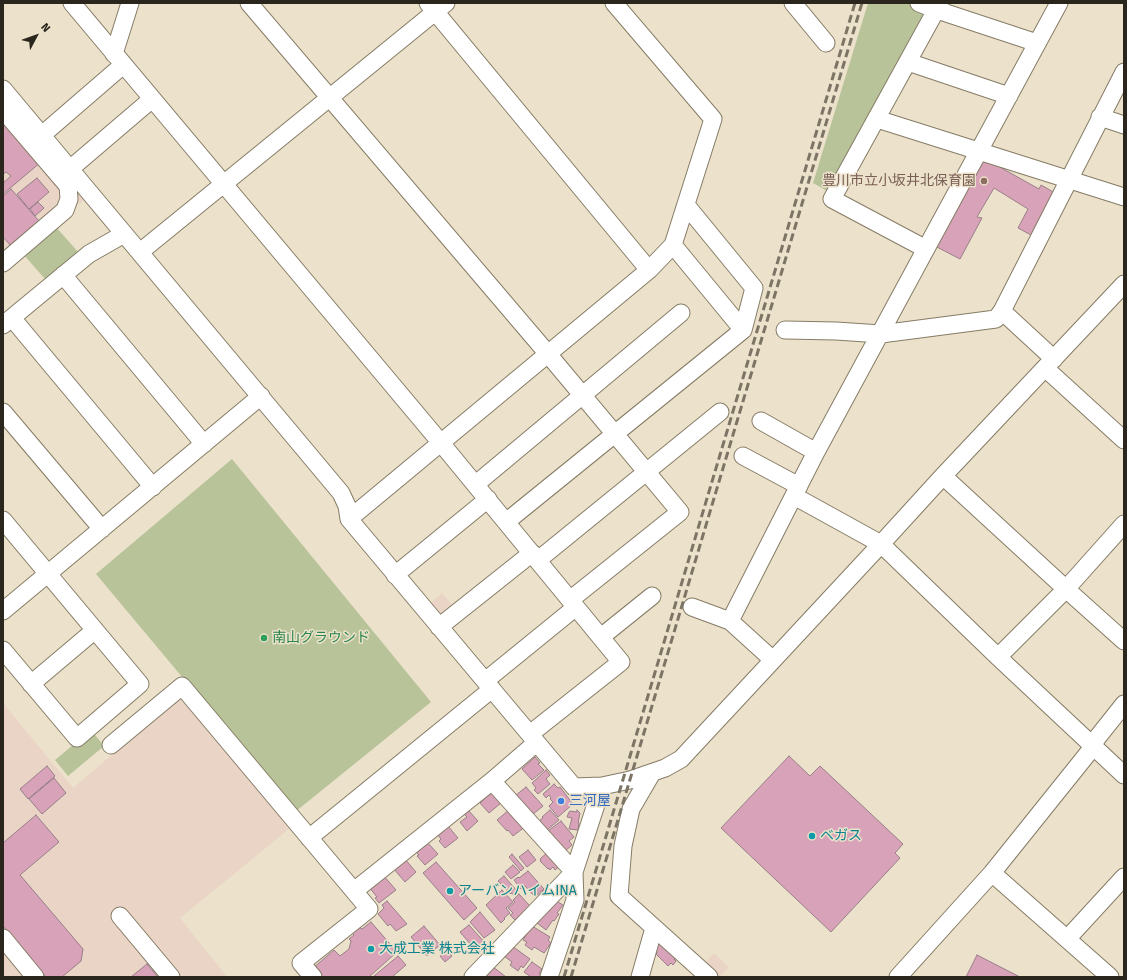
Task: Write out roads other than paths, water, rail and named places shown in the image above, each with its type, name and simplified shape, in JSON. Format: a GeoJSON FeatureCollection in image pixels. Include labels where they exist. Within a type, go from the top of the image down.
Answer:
{"type":"FeatureCollection","features":[{"type":"Feature","properties":{"kind":"street"},"geometry":{"type":"LineString","coordinates":[[72,3],[476,484],[622,662],[533,738],[492,781],[354,891]]}},
{"type":"Feature","properties":{"kind":"street"},"geometry":{"type":"LineString","coordinates":[[42,135],[119,59],[130,3]]}},
{"type":"Feature","properties":{"kind":"street"},"geometry":{"type":"LineString","coordinates":[[249,3],[548,354],[680,512],[573,603],[488,685],[310,838]]}},
{"type":"Feature","properties":{"kind":"street"},"geometry":{"type":"LineString","coordinates":[[349,519],[649,270],[673,245],[712,119],[614,3]]}},
{"type":"Feature","properties":{"kind":"street"},"geometry":{"type":"LineString","coordinates":[[793,3],[826,43]]}},
{"type":"Feature","properties":{"kind":"street"},"geometry":{"type":"LineString","coordinates":[[919,3],[938,7],[1037,43]]}},
{"type":"Feature","properties":{"kind":"street"},"geometry":{"type":"LineString","coordinates":[[730,621],[816,452],[1059,3]]}},
{"type":"Feature","properties":{"kind":"street"},"geometry":{"type":"LineString","coordinates":[[140,252],[329,98],[437,6],[649,270]]}},
{"type":"Feature","properties":{"kind":"street"},"geometry":{"type":"LineString","coordinates":[[926,249],[832,199],[938,7]]}},
{"type":"Feature","properties":{"kind":"street"},"geometry":{"type":"LineString","coordinates":[[908,62],[1009,96]]}},
{"type":"Feature","properties":{"kind":"street"},"geometry":{"type":"LineString","coordinates":[[785,330],[881,334],[996,319],[1002,311],[1124,72]]}},
{"type":"Feature","properties":{"kind":"street"},"geometry":{"type":"LineString","coordinates":[[3,89],[341,493],[347,506],[349,519],[574,787],[602,786],[652,773],[681,759],[943,476],[1124,284]]}},
{"type":"Feature","properties":{"kind":"street"},"geometry":{"type":"LineString","coordinates":[[70,169],[152,99]]}},
{"type":"Feature","properties":{"kind":"street"},"geometry":{"type":"LineString","coordinates":[[3,110],[68,186],[69,200],[65,210],[5,257]]}},
{"type":"Feature","properties":{"kind":"street"},"geometry":{"type":"LineString","coordinates":[[1100,117],[1124,125]]}},
{"type":"Feature","properties":{"kind":"street"},"geometry":{"type":"LineString","coordinates":[[877,119],[1124,197]]}},
{"type":"Feature","properties":{"kind":"street"},"geometry":{"type":"LineString","coordinates":[[506,522],[742,330],[754,288],[686,205]]}},
{"type":"Feature","properties":{"kind":"street"},"geometry":{"type":"LineString","coordinates":[[124,234],[89,254],[7,322],[153,487]]}},
{"type":"Feature","properties":{"kind":"street"},"geometry":{"type":"LineString","coordinates":[[673,245],[742,330]]}},
{"type":"Feature","properties":{"kind":"street"},"geometry":{"type":"LineString","coordinates":[[63,276],[204,444]]}},
{"type":"Feature","properties":{"kind":"street"},"geometry":{"type":"LineString","coordinates":[[1101,309],[1124,305]]}},
{"type":"Feature","properties":{"kind":"street"},"geometry":{"type":"LineString","coordinates":[[1002,311],[1124,440]]}},
{"type":"Feature","properties":{"kind":"street"},"geometry":{"type":"LineString","coordinates":[[476,484],[681,313]]}},
{"type":"Feature","properties":{"kind":"street"},"geometry":{"type":"LineString","coordinates":[[3,611],[261,396]]}},
{"type":"Feature","properties":{"kind":"street"},"geometry":{"type":"LineString","coordinates":[[3,412],[102,529]]}},
{"type":"Feature","properties":{"kind":"street"},"geometry":{"type":"LineString","coordinates":[[439,627],[535,557],[646,472],[720,412]]}},
{"type":"Feature","properties":{"kind":"street"},"geometry":{"type":"LineString","coordinates":[[761,421],[816,452]]}},
{"type":"Feature","properties":{"kind":"street"},"geometry":{"type":"LineString","coordinates":[[743,456],[881,544],[998,657],[1124,775]]}},
{"type":"Feature","properties":{"kind":"street"},"geometry":{"type":"LineString","coordinates":[[943,476],[1124,641]]}},
{"type":"Feature","properties":{"kind":"street"},"geometry":{"type":"LineString","coordinates":[[395,575],[488,499]]}},
{"type":"Feature","properties":{"kind":"street"},"geometry":{"type":"LineString","coordinates":[[3,520],[140,684],[77,738],[3,650]]}},
{"type":"Feature","properties":{"kind":"street"},"geometry":{"type":"LineString","coordinates":[[998,657],[1066,589],[1124,524]]}},
{"type":"Feature","properties":{"kind":"street"},"geometry":{"type":"LineString","coordinates":[[601,637],[652,596]]}},
{"type":"Feature","properties":{"kind":"street"},"geometry":{"type":"LineString","coordinates":[[692,607],[730,621],[773,660]]}},
{"type":"Feature","properties":{"kind":"street"},"geometry":{"type":"LineString","coordinates":[[31,684],[95,630]]}},
{"type":"Feature","properties":{"kind":"street"},"geometry":{"type":"LineString","coordinates":[[111,745],[182,686],[369,909],[301,963],[313,977]]}},
{"type":"Feature","properties":{"kind":"street"},"geometry":{"type":"LineString","coordinates":[[898,977],[992,873],[1124,704]]}},
{"type":"Feature","properties":{"kind":"street"},"geometry":{"type":"LineString","coordinates":[[652,773],[631,809],[622,846],[619,896],[707,976]]}},
{"type":"Feature","properties":{"kind":"street"},"geometry":{"type":"LineString","coordinates":[[492,781],[574,872]]}},
{"type":"Feature","properties":{"kind":"street"},"geometry":{"type":"LineString","coordinates":[[549,977],[575,900],[574,872],[602,786]]}},
{"type":"Feature","properties":{"kind":"street"},"geometry":{"type":"LineString","coordinates":[[473,977],[574,872]]}},
{"type":"Feature","properties":{"kind":"street"},"geometry":{"type":"LineString","coordinates":[[992,873],[1110,977]]}},
{"type":"Feature","properties":{"kind":"street"},"geometry":{"type":"LineString","coordinates":[[1067,939],[1124,877]]}},
{"type":"Feature","properties":{"kind":"street"},"geometry":{"type":"LineString","coordinates":[[120,916],[170,977]]}},
{"type":"Feature","properties":{"kind":"street"},"geometry":{"type":"LineString","coordinates":[[640,977],[654,928]]}},
{"type":"Feature","properties":{"kind":"street"},"geometry":{"type":"LineString","coordinates":[[3,938],[35,977]]}},
{"type":"Feature","properties":{"kind":"railway"},"geometry":{"type":"LineString","coordinates":[[564,977],[855,3]]}},
{"type":"Feature","properties":{"kind":"railway"},"geometry":{"type":"LineString","coordinates":[[571,977],[862,3]]}},
{"type":"Feature","properties":{"kind":"place","name":"豊川市立小坂井北保育園"},"geometry":{"type":"Point","coordinates":[984,181]}},
{"type":"Feature","properties":{"kind":"place","name":"南山グラウンド"},"geometry":{"type":"Point","coordinates":[264,638]}},
{"type":"Feature","properties":{"kind":"place","name":"三河屋"},"geometry":{"type":"Point","coordinates":[561,801]}},
{"type":"Feature","properties":{"kind":"place","name":"ベガス"},"geometry":{"type":"Point","coordinates":[812,836]}},
{"type":"Feature","properties":{"kind":"place","name":"アーバンハイムINA"},"geometry":{"type":"Point","coordinates":[450,891]}},
{"type":"Feature","properties":{"kind":"place","name":"大成工業 株式会社"},"geometry":{"type":"Point","coordinates":[371,949]}}]}
